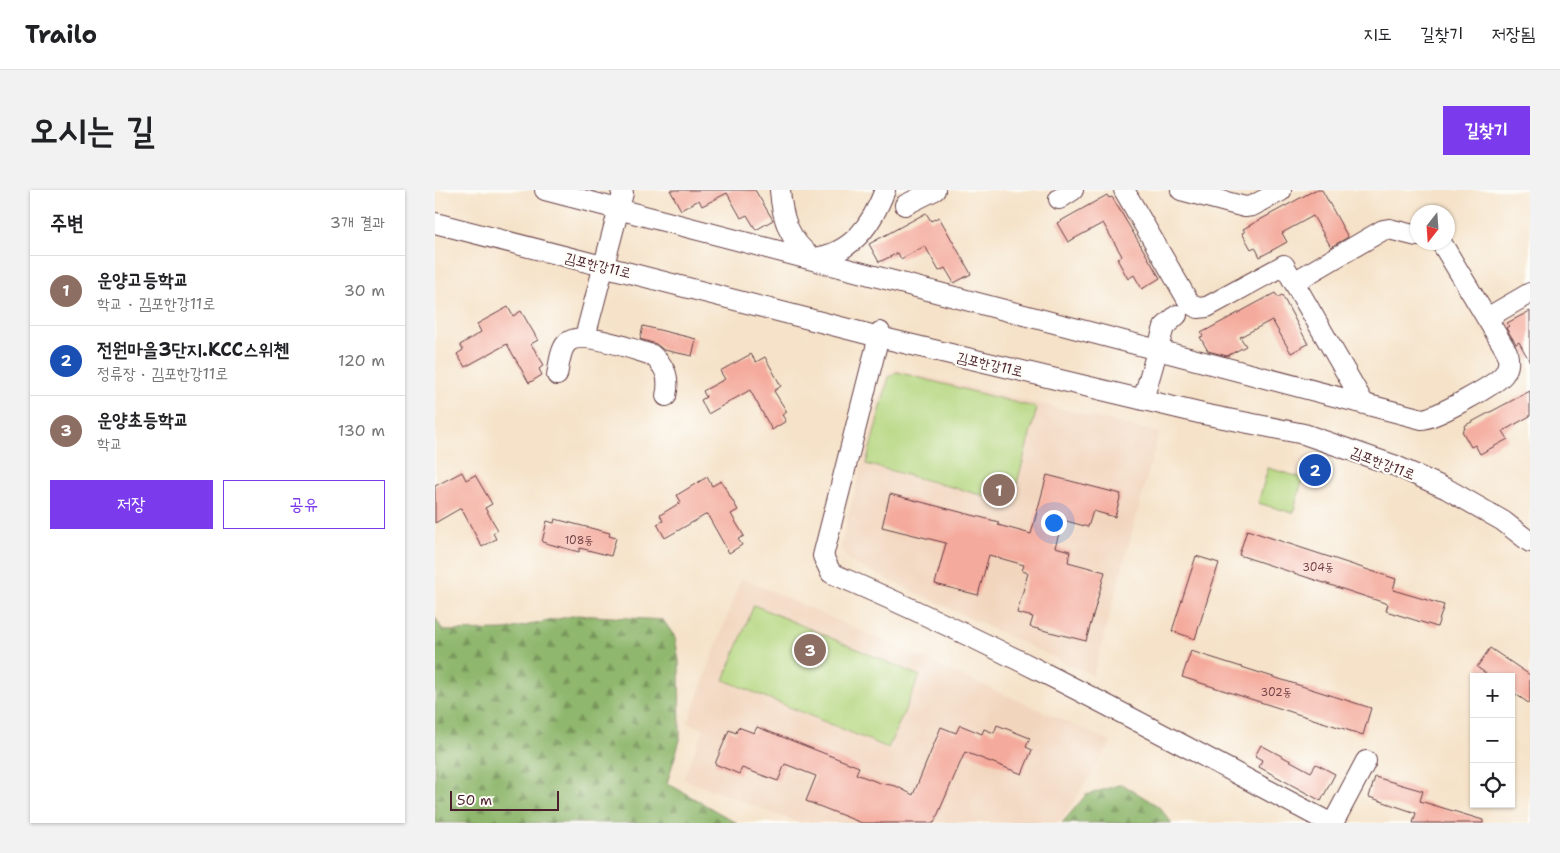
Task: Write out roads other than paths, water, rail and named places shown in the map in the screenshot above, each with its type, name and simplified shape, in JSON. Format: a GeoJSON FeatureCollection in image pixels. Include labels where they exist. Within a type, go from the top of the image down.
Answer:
{"type":"FeatureCollection","features":[{"type":"Feature","properties":{"kind":"street"},"geometry":{"type":"LineString","coordinates":[[545,190],[620,199],[813,258],[1422,419],[1429,418],[1499,379],[1508,366],[1509,358],[1446,250]]}},
{"type":"Feature","properties":{"kind":"street"},"geometry":{"type":"LineString","coordinates":[[780,190],[783,217],[790,235],[802,250],[813,258],[830,257],[851,242],[862,231],[877,209],[885,190]]}},
{"type":"Feature","properties":{"kind":"street"},"geometry":{"type":"LineString","coordinates":[[905,205],[935,190]]}},
{"type":"Feature","properties":{"kind":"street"},"geometry":{"type":"LineString","coordinates":[[1124,190],[1190,304],[1198,308],[1207,307],[1284,265],[1363,402]]}},
{"type":"Feature","properties":{"kind":"street"},"geometry":{"type":"LineString","coordinates":[[1181,190],[1245,207],[1281,191]]}},
{"type":"Feature","properties":{"kind":"street"},"geometry":{"type":"LineString","coordinates":[[585,337],[620,199]]}},
{"type":"Feature","properties":{"kind":"street","name":"김포한강11로"},"geometry":{"type":"LineString","coordinates":[[435,216],[604,263],[879,335],[1304,434],[1396,466],[1455,494],[1503,521],[1530,542]]}},
{"type":"Feature","properties":{"kind":"street","name":"김포한강11로"},"geometry":{"type":"LineString","coordinates":[[435,223],[604,263]]}},
{"type":"Feature","properties":{"kind":"street"},"geometry":{"type":"LineString","coordinates":[[1294,282],[1383,230],[1389,229],[1410,234]]}},
{"type":"Feature","properties":{"kind":"street"},"geometry":{"type":"LineString","coordinates":[[1487,318],[1530,293]]}},
{"type":"Feature","properties":{"kind":"street"},"geometry":{"type":"LineString","coordinates":[[1143,397],[1164,327],[1177,315]]}},
{"type":"Feature","properties":{"kind":"street"},"geometry":{"type":"LineString","coordinates":[[879,335],[823,556],[831,573],[908,606],[967,635],[1331,823],[1366,761]]}},
{"type":"Feature","properties":{"kind":"street"},"geometry":{"type":"LineString","coordinates":[[557,375],[565,345],[573,338],[585,337],[652,355],[660,362],[667,373],[669,384],[666,396]]}},
{"type":"Feature","properties":{"kind":"street","name":"김포한강11로"},"geometry":{"type":"LineString","coordinates":[[1143,397],[1305,429],[1400,461],[1453,486],[1530,534]]}},
{"type":"Feature","properties":{"kind":"place","name":"전원마을3단지.KCC스위첸"},"geometry":{"type":"Point","coordinates":[1315,470]}},
{"type":"Feature","properties":{"kind":"place","name":"운양고등학교"},"geometry":{"type":"Point","coordinates":[999,490]}},
{"type":"Feature","properties":{"kind":"place","name":"운양초등학교"},"geometry":{"type":"Point","coordinates":[810,650]}}]}
